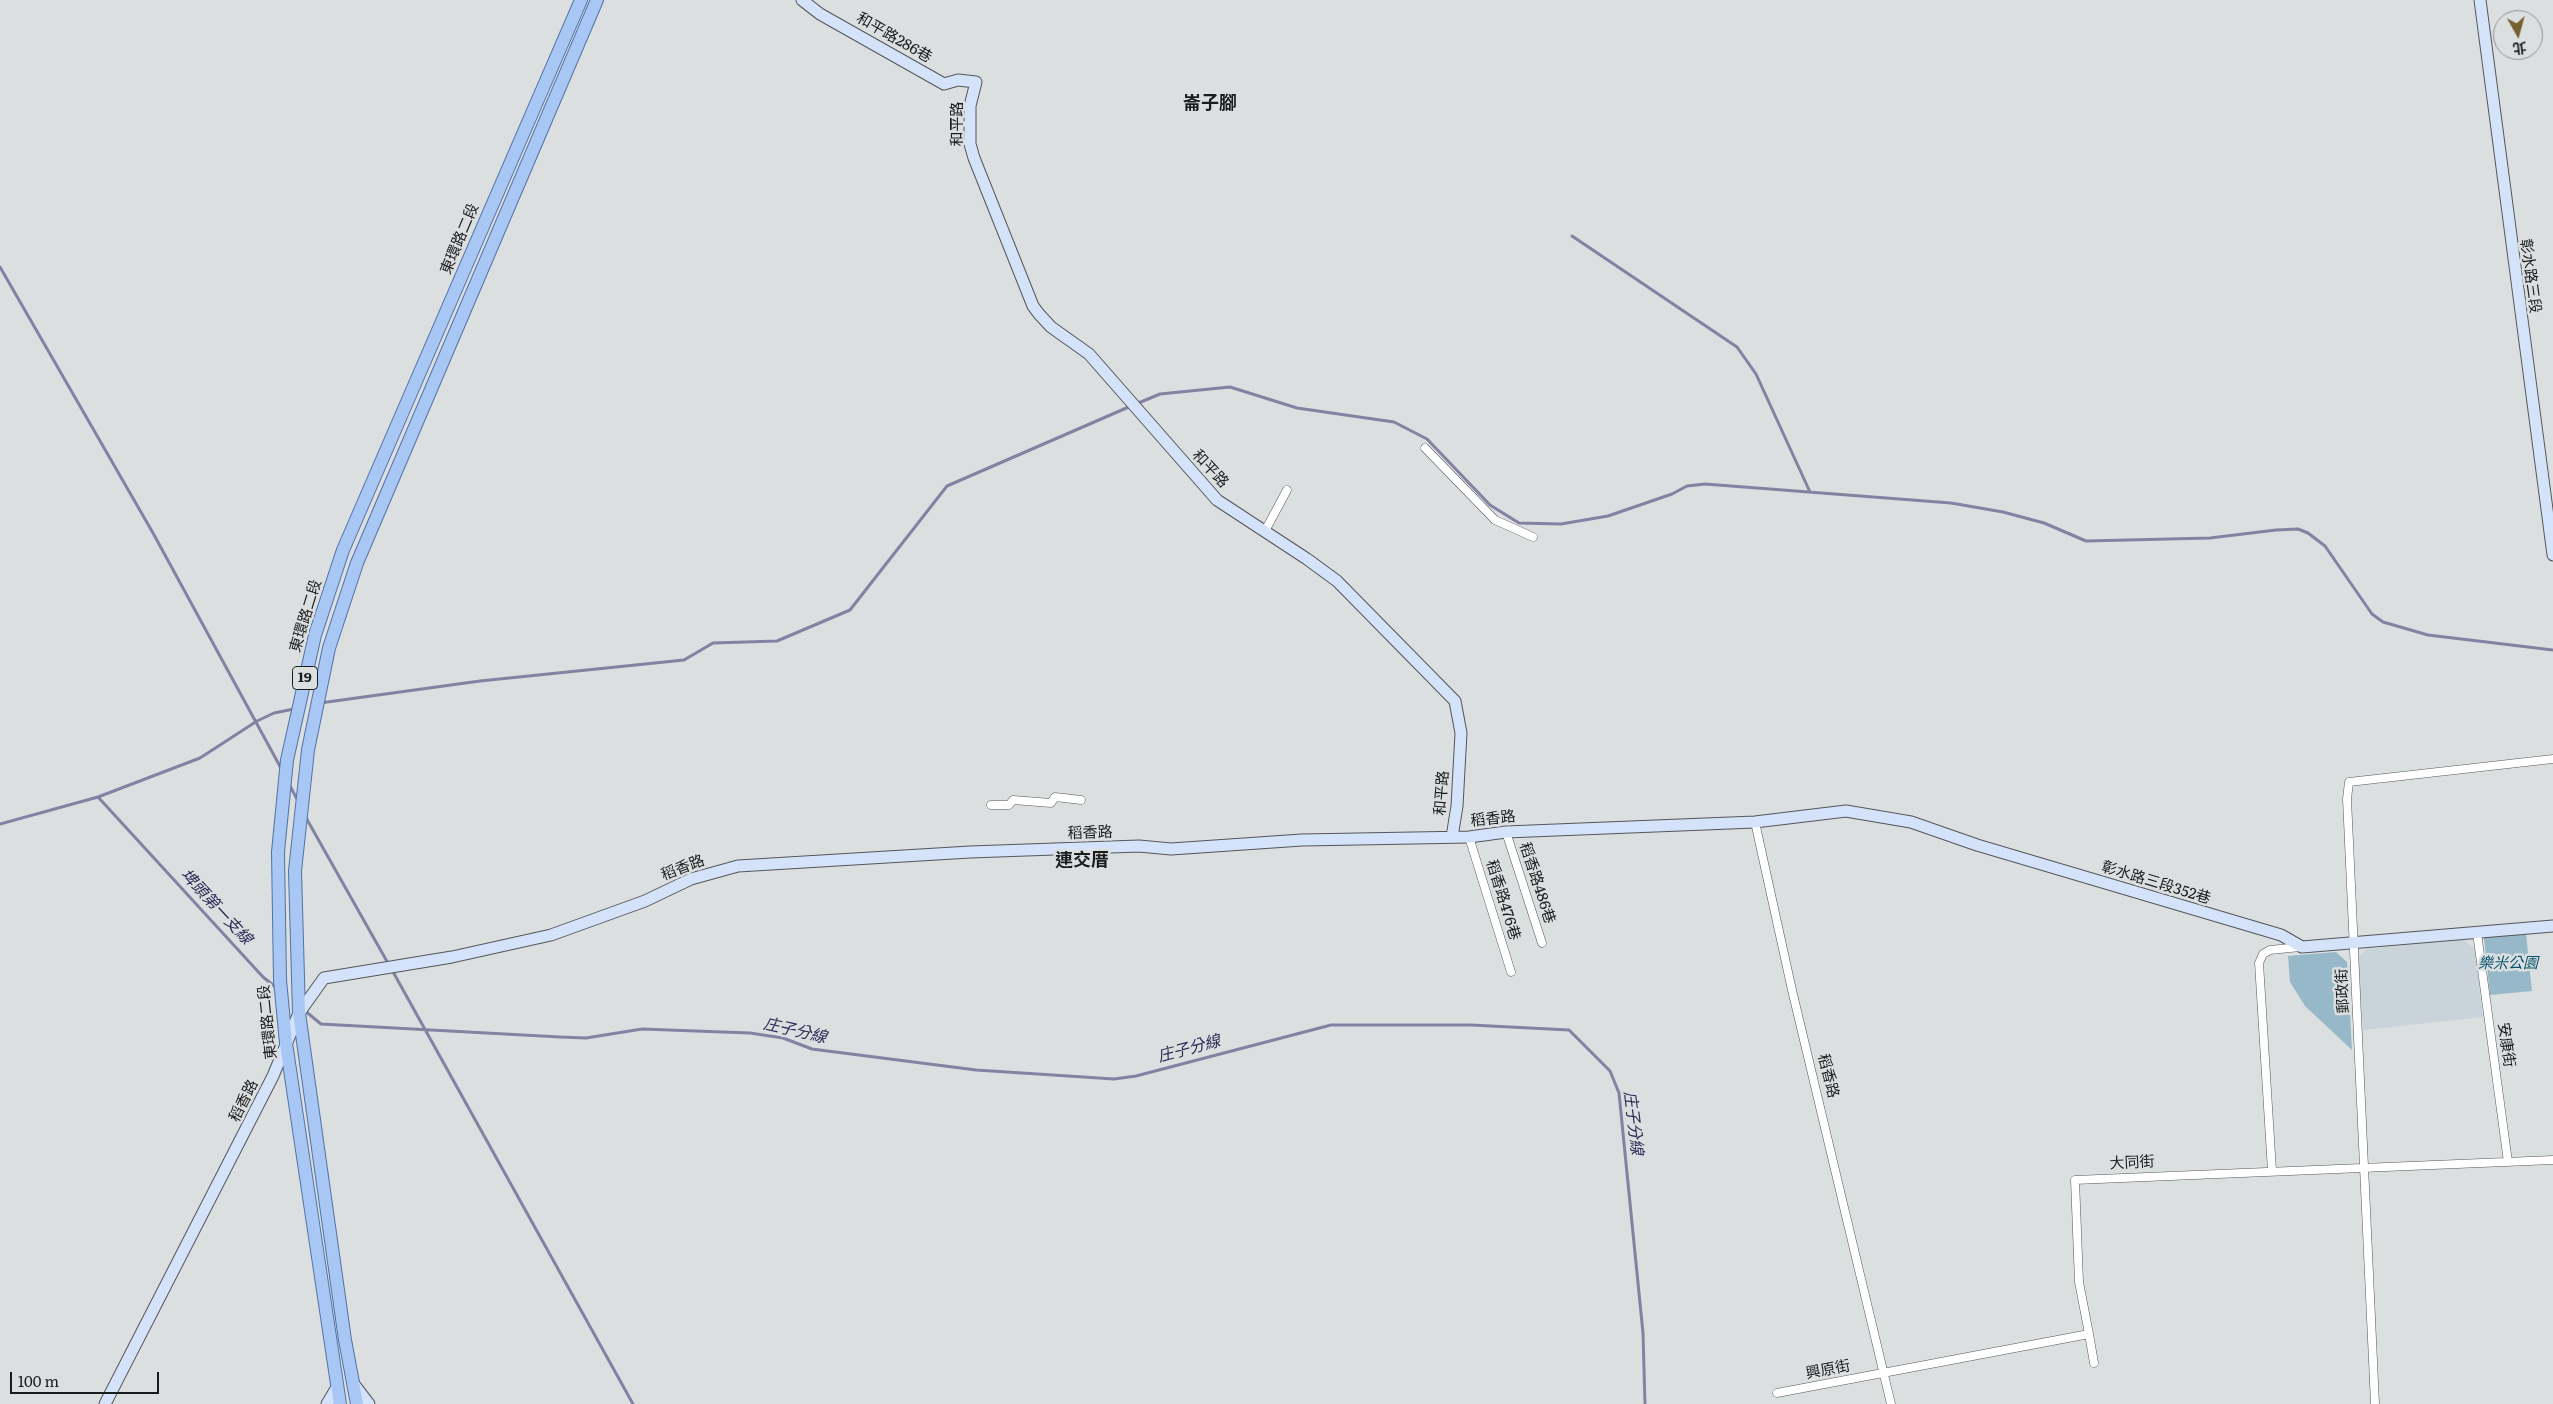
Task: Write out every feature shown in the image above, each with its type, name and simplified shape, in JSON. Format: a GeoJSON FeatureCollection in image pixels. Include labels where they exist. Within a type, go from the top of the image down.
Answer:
{"type":"FeatureCollection","features":[{"type":"Feature","properties":{"kind":"main road","name":"東環路二段"},"geometry":{"type":"LineString","coordinates":[[340,1404],[286,1043],[280,980],[278,852],[287,760],[315,635],[343,550],[581,0]]}},
{"type":"Feature","properties":{"kind":"main road","name":"東環路二段"},"geometry":{"type":"LineString","coordinates":[[356,1404],[300,1013],[295,871],[296,844],[308,750],[329,648],[357,563],[597,0]]}},
{"type":"Feature","properties":{"kind":"street","name":"和平路286巷"},"geometry":{"type":"LineString","coordinates":[[802,0],[820,14],[944,84],[958,80],[976,82]]}},
{"type":"Feature","properties":{"kind":"street","name":"彰水路三段"},"geometry":{"type":"LineString","coordinates":[[2480,0],[2553,555]]}},
{"type":"Feature","properties":{"kind":"street","name":"和平路"},"geometry":{"type":"LineString","coordinates":[[976,82],[970,106],[970,144],[974,158],[1033,306],[1050,328],[1089,354],[1217,500],[1265,530],[1337,581],[1455,701],[1461,733],[1457,806],[1452,837]]}},
{"type":"Feature","properties":{"kind":"street"},"geometry":{"type":"LineString","coordinates":[[1425,448],[1495,520],[1533,537]]}},
{"type":"Feature","properties":{"kind":"street"},"geometry":{"type":"LineString","coordinates":[[1265,530],[1287,490]]}},
{"type":"Feature","properties":{"kind":"street","name":"郵政街"},"geometry":{"type":"LineString","coordinates":[[2375,1404],[2347,800],[2349,782],[2553,759]]}},
{"type":"Feature","properties":{"kind":"street"},"geometry":{"type":"LineString","coordinates":[[991,805],[1009,805],[1013,800],[1051,804],[1054,797],[1081,800]]}},
{"type":"Feature","properties":{"kind":"street","name":"彰水路三段352巷"},"geometry":{"type":"LineString","coordinates":[[1755,822],[1846,810],[1911,822],[1977,844],[2281,935],[2302,947]]}},
{"type":"Feature","properties":{"kind":"street","name":"稻香路"},"geometry":{"type":"LineString","coordinates":[[105,1404],[273,1076],[300,1013],[324,978],[452,957],[551,935],[645,901],[691,878],[738,866],[979,852],[1140,846],[1171,849],[1302,840],[1469,837],[1506,832],[1755,822],[1891,1404]]}},
{"type":"Feature","properties":{"kind":"street","name":"稻香路486巷"},"geometry":{"type":"LineString","coordinates":[[1506,832],[1542,943]]}},
{"type":"Feature","properties":{"kind":"street","name":"稻香路476巷"},"geometry":{"type":"LineString","coordinates":[[1469,837],[1510,972]]}},
{"type":"Feature","properties":{"kind":"street"},"geometry":{"type":"LineString","coordinates":[[2272,1171],[2259,963],[2264,954],[2270,950],[2553,926]]}},
{"type":"Feature","properties":{"kind":"street","name":"安康街"},"geometry":{"type":"LineString","coordinates":[[2477,933],[2508,1162]]}},
{"type":"Feature","properties":{"kind":"street","name":"大同街"},"geometry":{"type":"LineString","coordinates":[[2088,1334],[2079,1282],[2075,1180],[2553,1160]]}},
{"type":"Feature","properties":{"kind":"street"},"geometry":{"type":"LineString","coordinates":[[1885,1373],[2088,1334],[2094,1363]]}},
{"type":"Feature","properties":{"kind":"street","name":"興原街"},"geometry":{"type":"LineString","coordinates":[[1777,1393],[1885,1373]]}},
{"type":"Feature","properties":{"kind":"street"},"geometry":{"type":"LineString","coordinates":[[353,1383],[368,1404]]}},
{"type":"Feature","properties":{"kind":"street"},"geometry":{"type":"LineString","coordinates":[[327,1404],[337,1387]]}},
{"type":"Feature","properties":{"kind":"shaded area"},"geometry":{"type":"Polygon","coordinates":[[[2462,938],[2475,950],[2483,1017],[2363,1030],[2358,957],[2367,949],[2462,938]]]}},
{"type":"Feature","properties":{"kind":"green space","name":"樂米公園"},"geometry":{"type":"Polygon","coordinates":[[[2526,934],[2532,991],[2490,995],[2484,938],[2526,934]]]}},
{"type":"Feature","properties":{"kind":"green space"},"geometry":{"type":"Polygon","coordinates":[[[2336,952],[2347,962],[2352,1050],[2305,1006],[2290,982],[2288,956],[2336,952]]]}},
{"type":"Feature","properties":{"kind":"waterway"},"geometry":{"type":"LineString","coordinates":[[1572,236],[1737,347],[1756,374],[1810,492]]}},
{"type":"Feature","properties":{"kind":"waterway"},"geometry":{"type":"LineString","coordinates":[[0,267],[153,533],[282,770]]}},
{"type":"Feature","properties":{"kind":"waterway"},"geometry":{"type":"LineString","coordinates":[[1136,404],[1160,394],[1230,387],[1297,408],[1394,422],[1427,439],[1490,505],[1519,523],[1561,524],[1608,516],[1672,494],[1687,486],[1705,484],[1951,503],[2003,512],[2044,523],[2086,541],[2210,538],[2298,529],[2308,533],[2325,546],[2372,614],[2383,622],[2428,635],[2553,650]]}},
{"type":"Feature","properties":{"kind":"waterway"},"geometry":{"type":"LineString","coordinates":[[320,703],[480,681],[684,660],[713,643],[777,641],[850,610],[947,486],[1131,406]]}},
{"type":"Feature","properties":{"kind":"waterway"},"geometry":{"type":"LineString","coordinates":[[98,797],[200,758],[257,721],[274,713],[294,709]]}},
{"type":"Feature","properties":{"kind":"waterway"},"geometry":{"type":"LineString","coordinates":[[289,784],[298,801]]}},
{"type":"Feature","properties":{"kind":"waterway","name":"埤頭第一支線"},"geometry":{"type":"LineString","coordinates":[[0,824],[98,797],[263,977],[278,989]]}},
{"type":"Feature","properties":{"kind":"waterway"},"geometry":{"type":"LineString","coordinates":[[305,816],[389,965]]}},
{"type":"Feature","properties":{"kind":"waterway"},"geometry":{"type":"LineString","coordinates":[[392,970],[633,1404]]}},
{"type":"Feature","properties":{"kind":"waterway","name":"庄子分線"},"geometry":{"type":"LineString","coordinates":[[304,1010],[321,1024],[560,1037],[586,1038],[642,1029],[750,1033],[783,1038],[812,1049],[976,1070],[1114,1079],[1136,1076],[1331,1025],[1471,1025],[1569,1030],[1610,1071],[1619,1093],[1643,1333],[1645,1404]]}},
{"type":"Feature","properties":{"kind":"district","name":"崙子腳"},"geometry":{"type":"Point","coordinates":[1210,104]}},
{"type":"Feature","properties":{"kind":"district","name":"連交厝"},"geometry":{"type":"Point","coordinates":[1082,861]}}]}
